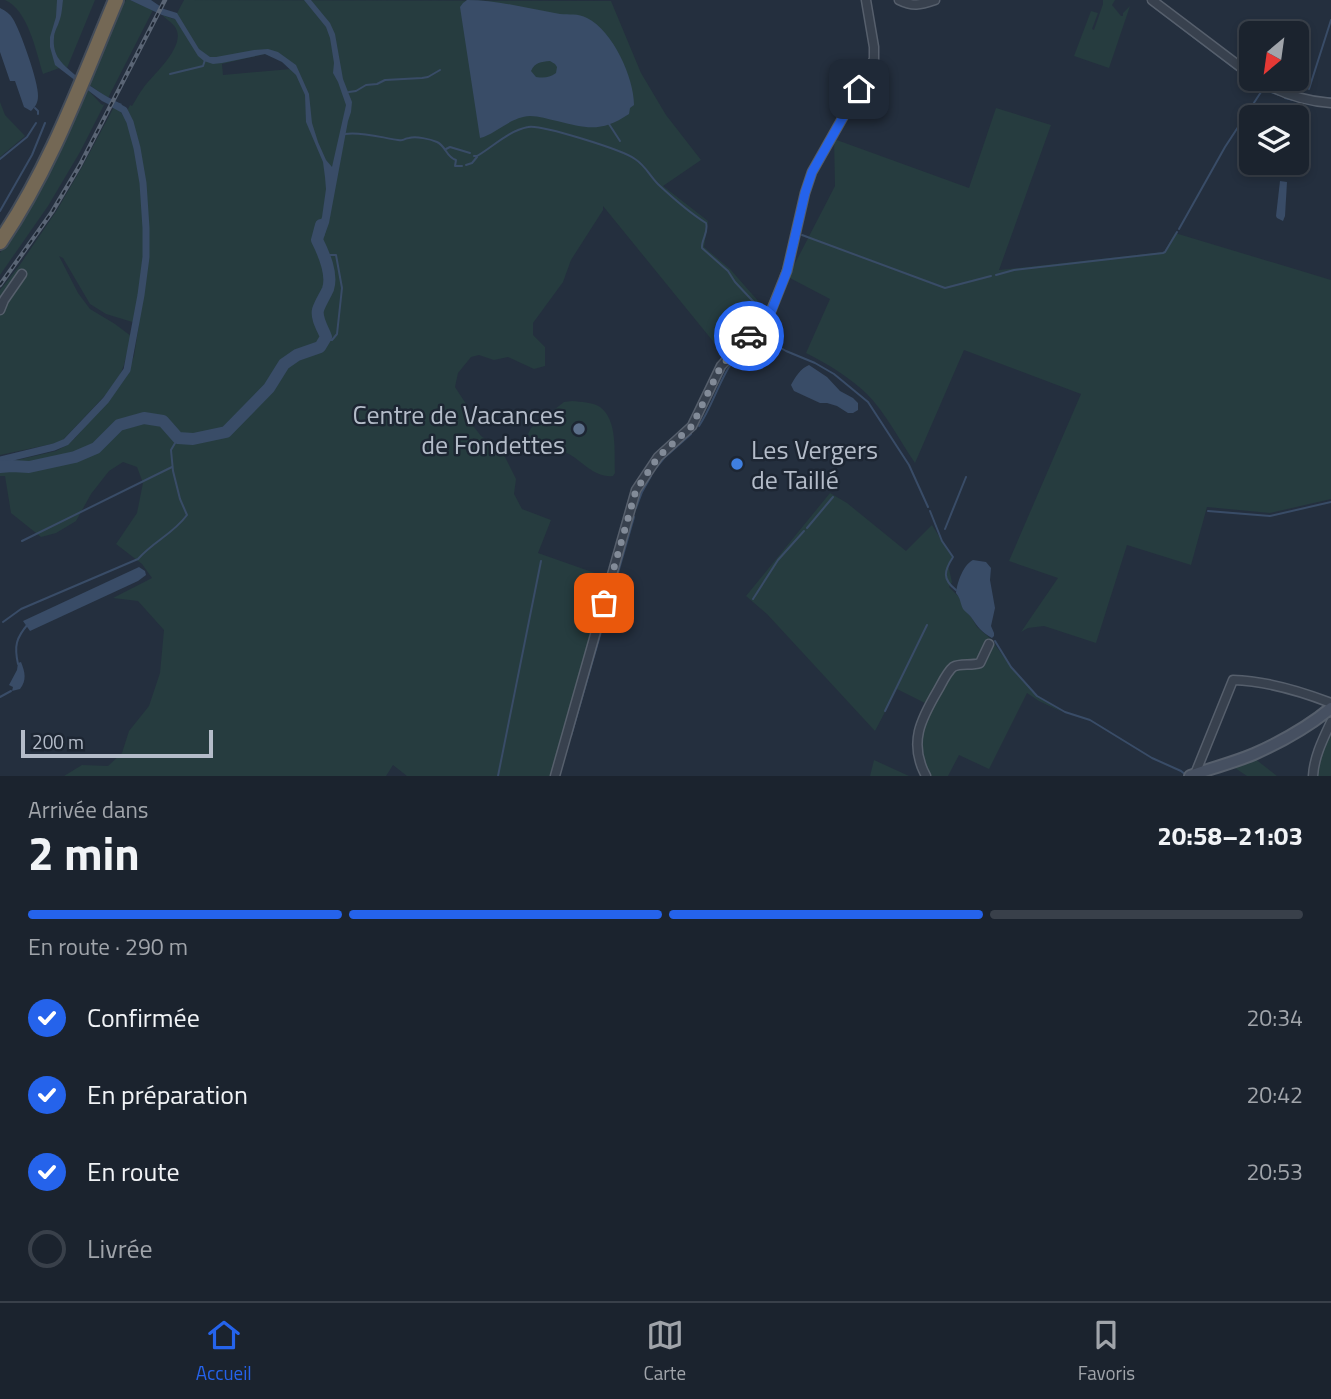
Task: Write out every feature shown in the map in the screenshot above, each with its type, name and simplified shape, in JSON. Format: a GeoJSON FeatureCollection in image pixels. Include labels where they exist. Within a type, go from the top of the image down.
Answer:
{"type":"FeatureCollection","features":[{"type":"Feature","properties":{"kind":"highway"},"geometry":{"type":"LineString","coordinates":[[0,242],[49,159],[106,0]]}},
{"type":"Feature","properties":{"kind":"highway"},"geometry":{"type":"LineString","coordinates":[[0,226],[41,153],[116,0]]}},
{"type":"Feature","properties":{"kind":"street"},"geometry":{"type":"LineString","coordinates":[[555,776],[636,490],[658,457],[692,426],[721,366],[771,312],[787,271],[812,172],[874,59],[866,0]]}},
{"type":"Feature","properties":{"kind":"street"},"geometry":{"type":"LineString","coordinates":[[899,0],[910,5],[935,0]]}},
{"type":"Feature","properties":{"kind":"street"},"geometry":{"type":"LineString","coordinates":[[1152,0],[1239,66]]}},
{"type":"Feature","properties":{"kind":"street"},"geometry":{"type":"LineString","coordinates":[[1280,91],[1297,98],[1331,103]]}},
{"type":"Feature","properties":{"kind":"street"},"geometry":{"type":"LineString","coordinates":[[0,310],[22,274]]}},
{"type":"Feature","properties":{"kind":"street"},"geometry":{"type":"LineString","coordinates":[[926,776],[917,748],[923,718],[942,682],[953,668],[980,663],[989,644]]}},
{"type":"Feature","properties":{"kind":"street"},"geometry":{"type":"LineString","coordinates":[[1193,775],[1233,680],[1253,681],[1331,703]]}},
{"type":"Feature","properties":{"kind":"street"},"geometry":{"type":"LineString","coordinates":[[1193,775],[1252,755],[1277,743],[1331,708]]}},
{"type":"Feature","properties":{"kind":"street"},"geometry":{"type":"LineString","coordinates":[[1313,776],[1320,748],[1331,722]]}},
{"type":"Feature","properties":{"kind":"green space"},"geometry":{"type":"Polygon","coordinates":[[[5,0],[95,0],[67,68],[65,66],[43,74],[25,22],[13,5],[5,0]]]}},
{"type":"Feature","properties":{"kind":"green space"},"geometry":{"type":"Polygon","coordinates":[[[184,0],[611,1],[641,73],[666,115],[701,160],[663,186],[708,221],[704,247],[730,269],[765,309],[778,280],[793,230],[772,301],[725,356],[603,206],[571,260],[563,282],[533,323],[533,335],[545,347],[545,366],[534,369],[508,357],[494,360],[479,355],[471,357],[458,373],[455,387],[468,407],[467,418],[481,436],[502,451],[516,479],[514,494],[522,509],[551,520],[538,553],[609,578],[551,776],[407,776],[393,765],[386,776],[64,776],[82,765],[108,766],[122,753],[129,731],[149,706],[160,673],[164,630],[138,601],[113,598],[152,578],[142,564],[116,544],[137,513],[143,483],[137,467],[123,462],[109,471],[91,494],[76,521],[56,533],[41,537],[11,513],[5,476],[0,476],[0,470],[47,468],[93,450],[119,425],[144,418],[163,421],[175,435],[163,419],[143,417],[115,425],[97,445],[85,452],[36,465],[0,466],[56,451],[75,438],[126,377],[134,356],[139,324],[106,314],[90,304],[63,258],[59,256],[78,293],[90,309],[131,336],[124,365],[112,388],[63,440],[0,455],[0,290],[57,210],[114,107],[124,117],[142,89],[172,53],[178,38],[177,31],[162,15],[174,19],[184,0]],[[265,54],[222,64],[223,75],[291,69],[280,60],[265,54]]]}},
{"type":"Feature","properties":{"kind":"green space"},"geometry":{"type":"Polygon","coordinates":[[[1103,0],[1115,0],[1112,5],[1121,16],[1130,6],[1109,68],[1074,56],[1091,11],[1098,13],[1092,29],[1094,30],[1103,0]]]}},
{"type":"Feature","properties":{"kind":"green space"},"geometry":{"type":"Polygon","coordinates":[[[123,1],[153,10],[108,98],[88,84],[123,1]]]}},
{"type":"Feature","properties":{"kind":"green space"},"geometry":{"type":"Polygon","coordinates":[[[88,90],[101,104],[105,103],[48,206],[0,275],[0,253],[44,182],[85,91],[88,90]]]}},
{"type":"Feature","properties":{"kind":"green space"},"geometry":{"type":"Polygon","coordinates":[[[0,102],[5,115],[25,136],[0,157],[0,102]]]}},
{"type":"Feature","properties":{"kind":"green space"},"geometry":{"type":"Polygon","coordinates":[[[996,108],[1051,125],[999,270],[1164,252],[1175,233],[1331,280],[1331,499],[1270,513],[1207,507],[1191,565],[1127,545],[1096,643],[1044,626],[1028,628],[1021,632],[1058,578],[1009,561],[1081,394],[964,350],[915,463],[874,401],[838,371],[806,353],[830,299],[788,277],[835,186],[834,139],[969,188],[996,108]]]}},
{"type":"Feature","properties":{"kind":"green space"},"geometry":{"type":"Polygon","coordinates":[[[564,402],[597,405],[610,420],[615,447],[613,476],[600,475],[569,454],[532,440],[528,434],[531,428],[564,402]]]}},
{"type":"Feature","properties":{"kind":"green space"},"geometry":{"type":"Polygon","coordinates":[[[830,493],[847,503],[906,551],[932,525],[952,557],[948,565],[952,582],[949,587],[961,599],[962,606],[977,627],[991,639],[988,642],[990,645],[993,642],[1037,696],[1062,712],[1027,693],[989,769],[959,755],[948,776],[930,776],[923,771],[920,764],[920,744],[929,705],[897,689],[875,731],[767,614],[746,596],[830,493]]]}},
{"type":"Feature","properties":{"kind":"green space"},"geometry":{"type":"Polygon","coordinates":[[[1331,730],[1331,776],[1317,776],[1321,757],[1331,730]]]}},
{"type":"Feature","properties":{"kind":"green space"},"geometry":{"type":"Polygon","coordinates":[[[1254,758],[1277,776],[1247,776],[1232,766],[1254,758]]]}},
{"type":"Feature","properties":{"kind":"green space"},"geometry":{"type":"Polygon","coordinates":[[[874,760],[909,776],[870,776],[874,760]]]}},
{"type":"Feature","properties":{"kind":"water"},"geometry":{"type":"Polygon","coordinates":[[[57,0],[63,0],[61,17],[54,36],[55,52],[63,64],[79,78],[122,104],[118,109],[102,101],[55,65],[50,37],[56,17],[57,0]]]}},
{"type":"Feature","properties":{"kind":"water"},"geometry":{"type":"Polygon","coordinates":[[[130,0],[151,0],[164,9],[177,13],[199,49],[210,57],[268,49],[278,52],[296,65],[309,94],[312,123],[318,142],[332,167],[346,105],[333,73],[334,63],[326,27],[304,0],[311,0],[330,23],[335,34],[343,79],[352,102],[324,237],[316,239],[326,189],[323,162],[306,122],[305,95],[296,75],[282,62],[265,54],[222,63],[204,61],[175,19],[130,0]]]}},
{"type":"Feature","properties":{"kind":"water"},"geometry":{"type":"Polygon","coordinates":[[[467,0],[491,1],[577,15],[596,24],[613,44],[626,69],[634,105],[629,114],[611,124],[594,127],[523,117],[480,138],[460,7],[467,0]],[[550,61],[541,62],[531,71],[536,77],[549,77],[556,73],[555,64],[550,61]]]}},
{"type":"Feature","properties":{"kind":"water"},"geometry":{"type":"Polygon","coordinates":[[[0,8],[13,19],[32,69],[38,96],[31,111],[24,107],[15,81],[10,81],[0,52],[0,8]]]}},
{"type":"Feature","properties":{"kind":"water"},"geometry":{"type":"Polygon","coordinates":[[[1280,181],[1287,182],[1283,221],[1276,216],[1280,181]]]}},
{"type":"Feature","properties":{"kind":"water"},"geometry":{"type":"Polygon","coordinates":[[[809,365],[827,377],[840,391],[853,398],[858,403],[858,410],[848,413],[837,406],[820,403],[794,391],[791,385],[809,365]]]}},
{"type":"Feature","properties":{"kind":"water"},"geometry":{"type":"Polygon","coordinates":[[[973,560],[986,562],[991,568],[990,580],[995,608],[991,626],[994,633],[992,638],[982,631],[964,610],[956,593],[963,570],[973,560]]]}},
{"type":"Feature","properties":{"kind":"water"},"geometry":{"type":"Polygon","coordinates":[[[139,567],[146,575],[138,581],[30,631],[23,621],[139,567]]]}},
{"type":"Feature","properties":{"kind":"water"},"geometry":{"type":"Polygon","coordinates":[[[21,662],[24,682],[20,689],[12,691],[13,687],[9,685],[18,663],[21,662]]]}},
{"type":"Feature","properties":{"kind":"waterway"},"geometry":{"type":"LineString","coordinates":[[1154,7],[1239,72]]}},
{"type":"Feature","properties":{"kind":"waterway"},"geometry":{"type":"LineString","coordinates":[[1309,89],[1331,20]]}},
{"type":"Feature","properties":{"kind":"waterway"},"geometry":{"type":"LineString","coordinates":[[170,74],[203,66],[205,60]]}},
{"type":"Feature","properties":{"kind":"waterway"},"geometry":{"type":"LineString","coordinates":[[349,92],[385,80],[428,77],[440,70]]}},
{"type":"Feature","properties":{"kind":"waterway"},"geometry":{"type":"LineString","coordinates":[[1179,229],[1225,147],[1263,89],[1279,95]]}},
{"type":"Feature","properties":{"kind":"waterway"},"geometry":{"type":"LineString","coordinates":[[1285,98],[1293,100]]}},
{"type":"Feature","properties":{"kind":"waterway"},"geometry":{"type":"LineString","coordinates":[[1321,98],[1331,98]]}},
{"type":"Feature","properties":{"kind":"waterway"},"geometry":{"type":"LineString","coordinates":[[0,460],[66,442],[106,400],[127,370],[141,295],[146,257],[146,228],[137,148],[124,110],[113,104]]}},
{"type":"Feature","properties":{"kind":"waterway"},"geometry":{"type":"LineString","coordinates":[[35,108],[38,114]]}},
{"type":"Feature","properties":{"kind":"waterway"},"geometry":{"type":"LineString","coordinates":[[0,159],[27,137],[36,123]]}},
{"type":"Feature","properties":{"kind":"waterway"},"geometry":{"type":"LineString","coordinates":[[0,211],[32,155],[45,123]]}},
{"type":"Feature","properties":{"kind":"waterway"},"geometry":{"type":"LineString","coordinates":[[609,124],[620,141]]}},
{"type":"Feature","properties":{"kind":"waterway"},"geometry":{"type":"LineString","coordinates":[[474,156],[514,132],[536,127],[582,138],[635,159],[665,191],[706,223],[702,248],[728,271],[764,313]]}},
{"type":"Feature","properties":{"kind":"waterway"},"geometry":{"type":"LineString","coordinates":[[345,134],[431,140],[440,144],[456,160],[455,166],[462,166]]}},
{"type":"Feature","properties":{"kind":"waterway"},"geometry":{"type":"LineString","coordinates":[[446,149],[450,147],[470,153]]}},
{"type":"Feature","properties":{"kind":"waterway"},"geometry":{"type":"LineString","coordinates":[[466,165],[477,157]]}},
{"type":"Feature","properties":{"kind":"waterway"},"geometry":{"type":"LineString","coordinates":[[0,467],[29,467],[75,457],[96,448],[119,425],[144,418],[163,421],[178,438],[193,439],[226,432],[269,388],[284,364],[297,355],[320,347],[326,337],[318,313],[329,283],[327,264],[317,240],[321,225]]}},
{"type":"Feature","properties":{"kind":"waterway"},"geometry":{"type":"LineString","coordinates":[[996,275],[1014,270],[1163,253],[1177,232]]}},
{"type":"Feature","properties":{"kind":"waterway"},"geometry":{"type":"LineString","coordinates":[[802,235],[945,288],[991,276]]}},
{"type":"Feature","properties":{"kind":"waterway"},"geometry":{"type":"LineString","coordinates":[[324,255],[336,255],[342,288],[337,334],[332,340],[325,340]]}},
{"type":"Feature","properties":{"kind":"waterway"},"geometry":{"type":"LineString","coordinates":[[780,277],[784,266]]}},
{"type":"Feature","properties":{"kind":"waterway"},"geometry":{"type":"LineString","coordinates":[[767,325],[763,335],[767,340],[834,374],[868,402],[909,465],[928,507]]}},
{"type":"Feature","properties":{"kind":"waterway"},"geometry":{"type":"LineString","coordinates":[[699,426],[732,362],[749,344],[763,335]]}},
{"type":"Feature","properties":{"kind":"waterway"},"geometry":{"type":"LineString","coordinates":[[655,469],[691,434]]}},
{"type":"Feature","properties":{"kind":"waterway"},"geometry":{"type":"LineString","coordinates":[[3,622],[21,609],[138,559],[182,522],[187,515],[173,471],[171,450],[178,438]]}},
{"type":"Feature","properties":{"kind":"waterway"},"geometry":{"type":"LineString","coordinates":[[22,541],[172,467]]}},
{"type":"Feature","properties":{"kind":"waterway"},"geometry":{"type":"LineString","coordinates":[[636,508],[651,476]]}},
{"type":"Feature","properties":{"kind":"waterway"},"geometry":{"type":"LineString","coordinates":[[945,529],[966,477]]}},
{"type":"Feature","properties":{"kind":"waterway"},"geometry":{"type":"LineString","coordinates":[[807,528],[833,497]]}},
{"type":"Feature","properties":{"kind":"waterway"},"geometry":{"type":"LineString","coordinates":[[1208,511],[1270,516],[1331,502]]}},
{"type":"Feature","properties":{"kind":"waterway"},"geometry":{"type":"LineString","coordinates":[[930,511],[942,541],[953,557],[946,575],[948,582],[956,590]]}},
{"type":"Feature","properties":{"kind":"waterway"},"geometry":{"type":"LineString","coordinates":[[571,736],[634,517]]}},
{"type":"Feature","properties":{"kind":"waterway"},"geometry":{"type":"LineString","coordinates":[[753,599],[778,560],[804,531]]}},
{"type":"Feature","properties":{"kind":"waterway"},"geometry":{"type":"LineString","coordinates":[[498,776],[541,561]]}},
{"type":"Feature","properties":{"kind":"waterway"},"geometry":{"type":"LineString","coordinates":[[18,664],[17,642],[28,624]]}},
{"type":"Feature","properties":{"kind":"waterway"},"geometry":{"type":"LineString","coordinates":[[885,711],[927,625]]}},
{"type":"Feature","properties":{"kind":"waterway"},"geometry":{"type":"LineString","coordinates":[[995,641],[1011,667],[1037,696],[1065,712],[1090,720],[1152,758],[1186,775]]}},
{"type":"Feature","properties":{"kind":"waterway"},"geometry":{"type":"LineString","coordinates":[[0,697],[11,691]]}},
{"type":"Feature","properties":{"kind":"railway"},"geometry":{"type":"LineString","coordinates":[[0,285],[52,212],[80,165],[165,0]]}},
{"type":"Feature","properties":{"kind":"way so far"},"geometry":{"type":"LineString","coordinates":[[604,603],[636,490],[658,457],[692,426],[721,366],[749,336]]}},
{"type":"Feature","properties":{"kind":"place","name":"Centre de Vacances de Fondettes"},"geometry":{"type":"Point","coordinates":[579,429]}},
{"type":"Feature","properties":{"kind":"place","name":"Les Vergers de Taillé"},"geometry":{"type":"Point","coordinates":[737,464]}},
{"type":"Feature","properties":{"kind":"route"},"geometry":{"type":"LineString","coordinates":[[749,336],[771,312],[787,271],[812,172],[859,89]]}}]}
